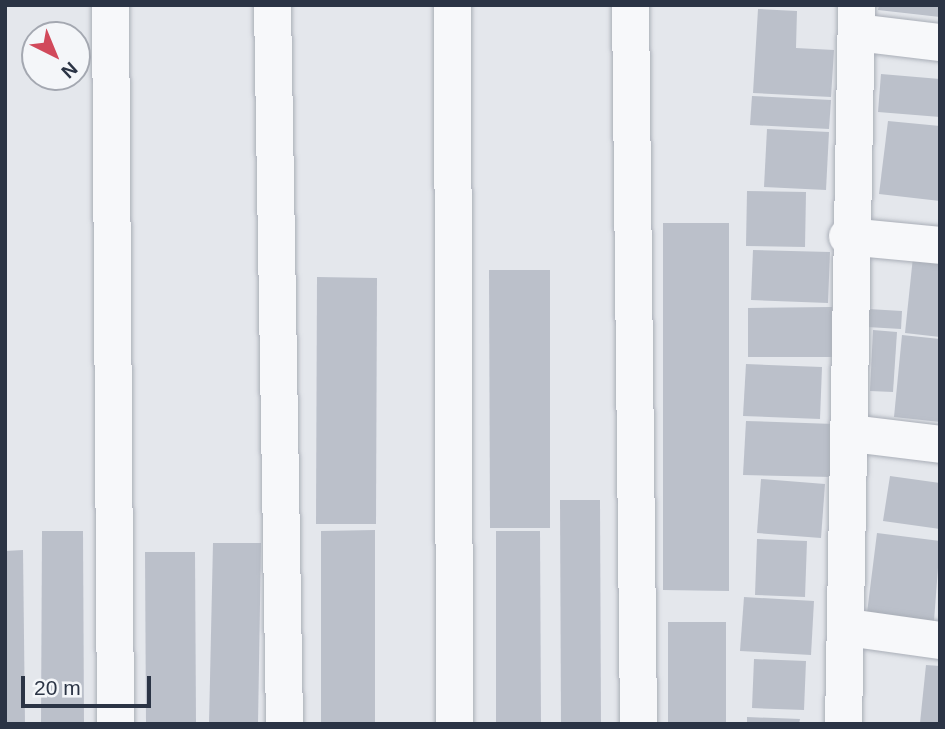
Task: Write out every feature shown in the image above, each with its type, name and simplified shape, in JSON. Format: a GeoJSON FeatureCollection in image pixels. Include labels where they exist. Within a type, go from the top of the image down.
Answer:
{"type":"FeatureCollection","features":[{"type":"Feature","properties":{"kind":"street"},"geometry":{"type":"LineString","coordinates":[[110,5],[115,724]]}},
{"type":"Feature","properties":{"kind":"street"},"geometry":{"type":"LineString","coordinates":[[272,5],[284,724]]}},
{"type":"Feature","properties":{"kind":"street"},"geometry":{"type":"LineString","coordinates":[[452,5],[454,724]]}},
{"type":"Feature","properties":{"kind":"street"},"geometry":{"type":"LineString","coordinates":[[630,5],[638,724]]}},
{"type":"Feature","properties":{"kind":"street"},"geometry":{"type":"LineString","coordinates":[[843,724],[851,433],[847,236],[857,18],[940,42]]}},
{"type":"Feature","properties":{"kind":"street"},"geometry":{"type":"LineString","coordinates":[[847,236],[940,245]]}},
{"type":"Feature","properties":{"kind":"street"},"geometry":{"type":"LineString","coordinates":[[851,433],[940,444]]}},
{"type":"Feature","properties":{"kind":"street"},"geometry":{"type":"LineString","coordinates":[[847,627],[940,640]]}},
{"type":"Feature","properties":{"kind":"building"},"geometry":{"type":"Polygon","coordinates":[[[879,5],[940,5],[940,17],[878,10],[879,5]]]}},
{"type":"Feature","properties":{"kind":"building"},"geometry":{"type":"Polygon","coordinates":[[[758,9],[797,11],[796,48],[834,50],[831,97],[753,93],[758,9]]]}},
{"type":"Feature","properties":{"kind":"building"},"geometry":{"type":"Polygon","coordinates":[[[881,74],[940,79],[940,117],[878,112],[881,74]]]}},
{"type":"Feature","properties":{"kind":"building"},"geometry":{"type":"Polygon","coordinates":[[[752,96],[831,100],[829,129],[750,125],[752,96]]]}},
{"type":"Feature","properties":{"kind":"building"},"geometry":{"type":"Polygon","coordinates":[[[888,121],[940,126],[940,201],[879,194],[888,121]]]}},
{"type":"Feature","properties":{"kind":"building"},"geometry":{"type":"Polygon","coordinates":[[[767,129],[829,132],[826,190],[764,187],[767,129]]]}},
{"type":"Feature","properties":{"kind":"building"},"geometry":{"type":"Polygon","coordinates":[[[747,191],[806,192],[805,247],[746,246],[747,191]]]}},
{"type":"Feature","properties":{"kind":"building"},"geometry":{"type":"Polygon","coordinates":[[[663,223],[729,223],[729,591],[663,590],[663,223]]]}},
{"type":"Feature","properties":{"kind":"building"},"geometry":{"type":"Polygon","coordinates":[[[753,250],[830,252],[828,303],[751,300],[753,250]]]}},
{"type":"Feature","properties":{"kind":"building"},"geometry":{"type":"Polygon","coordinates":[[[913,257],[940,260],[940,337],[905,333],[913,257]]]}},
{"type":"Feature","properties":{"kind":"building"},"geometry":{"type":"Polygon","coordinates":[[[489,270],[550,270],[550,528],[490,528],[489,270]]]}},
{"type":"Feature","properties":{"kind":"building"},"geometry":{"type":"Polygon","coordinates":[[[317,277],[377,278],[376,524],[316,524],[317,277]]]}},
{"type":"Feature","properties":{"kind":"building"},"geometry":{"type":"Polygon","coordinates":[[[832,307],[832,357],[748,357],[748,308],[832,307]]]}},
{"type":"Feature","properties":{"kind":"building"},"geometry":{"type":"Polygon","coordinates":[[[868,309],[902,311],[901,329],[867,327],[868,309]]]}},
{"type":"Feature","properties":{"kind":"building"},"geometry":{"type":"Polygon","coordinates":[[[873,330],[897,332],[893,392],[870,391],[873,330]]]}},
{"type":"Feature","properties":{"kind":"building"},"geometry":{"type":"Polygon","coordinates":[[[902,335],[940,339],[940,422],[894,417],[902,335]]]}},
{"type":"Feature","properties":{"kind":"building"},"geometry":{"type":"Polygon","coordinates":[[[746,364],[822,367],[820,419],[743,416],[746,364]]]}},
{"type":"Feature","properties":{"kind":"building"},"geometry":{"type":"Polygon","coordinates":[[[746,421],[834,424],[832,477],[743,475],[746,421]]]}},
{"type":"Feature","properties":{"kind":"building"},"geometry":{"type":"Polygon","coordinates":[[[890,476],[940,483],[940,529],[883,521],[890,476]]]}},
{"type":"Feature","properties":{"kind":"building"},"geometry":{"type":"Polygon","coordinates":[[[761,479],[825,484],[821,538],[757,533],[761,479]]]}},
{"type":"Feature","properties":{"kind":"building"},"geometry":{"type":"Polygon","coordinates":[[[560,500],[600,500],[601,724],[561,724],[560,500]]]}},
{"type":"Feature","properties":{"kind":"building"},"geometry":{"type":"Polygon","coordinates":[[[375,530],[375,724],[321,724],[321,531],[375,530]]]}},
{"type":"Feature","properties":{"kind":"building"},"geometry":{"type":"Polygon","coordinates":[[[42,531],[83,531],[84,724],[41,724],[42,531]]]}},
{"type":"Feature","properties":{"kind":"building"},"geometry":{"type":"Polygon","coordinates":[[[496,531],[540,531],[541,724],[496,724],[496,531]]]}},
{"type":"Feature","properties":{"kind":"building"},"geometry":{"type":"Polygon","coordinates":[[[877,533],[940,541],[934,621],[867,613],[877,533]]]}},
{"type":"Feature","properties":{"kind":"building"},"geometry":{"type":"Polygon","coordinates":[[[757,539],[807,541],[805,597],[755,595],[757,539]]]}},
{"type":"Feature","properties":{"kind":"building"},"geometry":{"type":"Polygon","coordinates":[[[213,543],[261,543],[258,724],[209,724],[213,543]]]}},
{"type":"Feature","properties":{"kind":"building"},"geometry":{"type":"Polygon","coordinates":[[[23,550],[25,724],[5,724],[5,551],[23,550]]]}},
{"type":"Feature","properties":{"kind":"building"},"geometry":{"type":"Polygon","coordinates":[[[145,552],[195,552],[196,724],[146,724],[145,552]]]}},
{"type":"Feature","properties":{"kind":"building"},"geometry":{"type":"Polygon","coordinates":[[[744,597],[814,601],[811,655],[740,651],[744,597]]]}},
{"type":"Feature","properties":{"kind":"building"},"geometry":{"type":"Polygon","coordinates":[[[668,622],[726,622],[726,724],[668,724],[668,622]]]}},
{"type":"Feature","properties":{"kind":"building"},"geometry":{"type":"Polygon","coordinates":[[[754,659],[806,661],[804,710],[752,708],[754,659]]]}},
{"type":"Feature","properties":{"kind":"building"},"geometry":{"type":"Polygon","coordinates":[[[926,665],[940,666],[940,724],[920,723],[926,665]]]}},
{"type":"Feature","properties":{"kind":"building"},"geometry":{"type":"Polygon","coordinates":[[[747,717],[800,719],[799,724],[747,724],[747,717]]]}}]}
